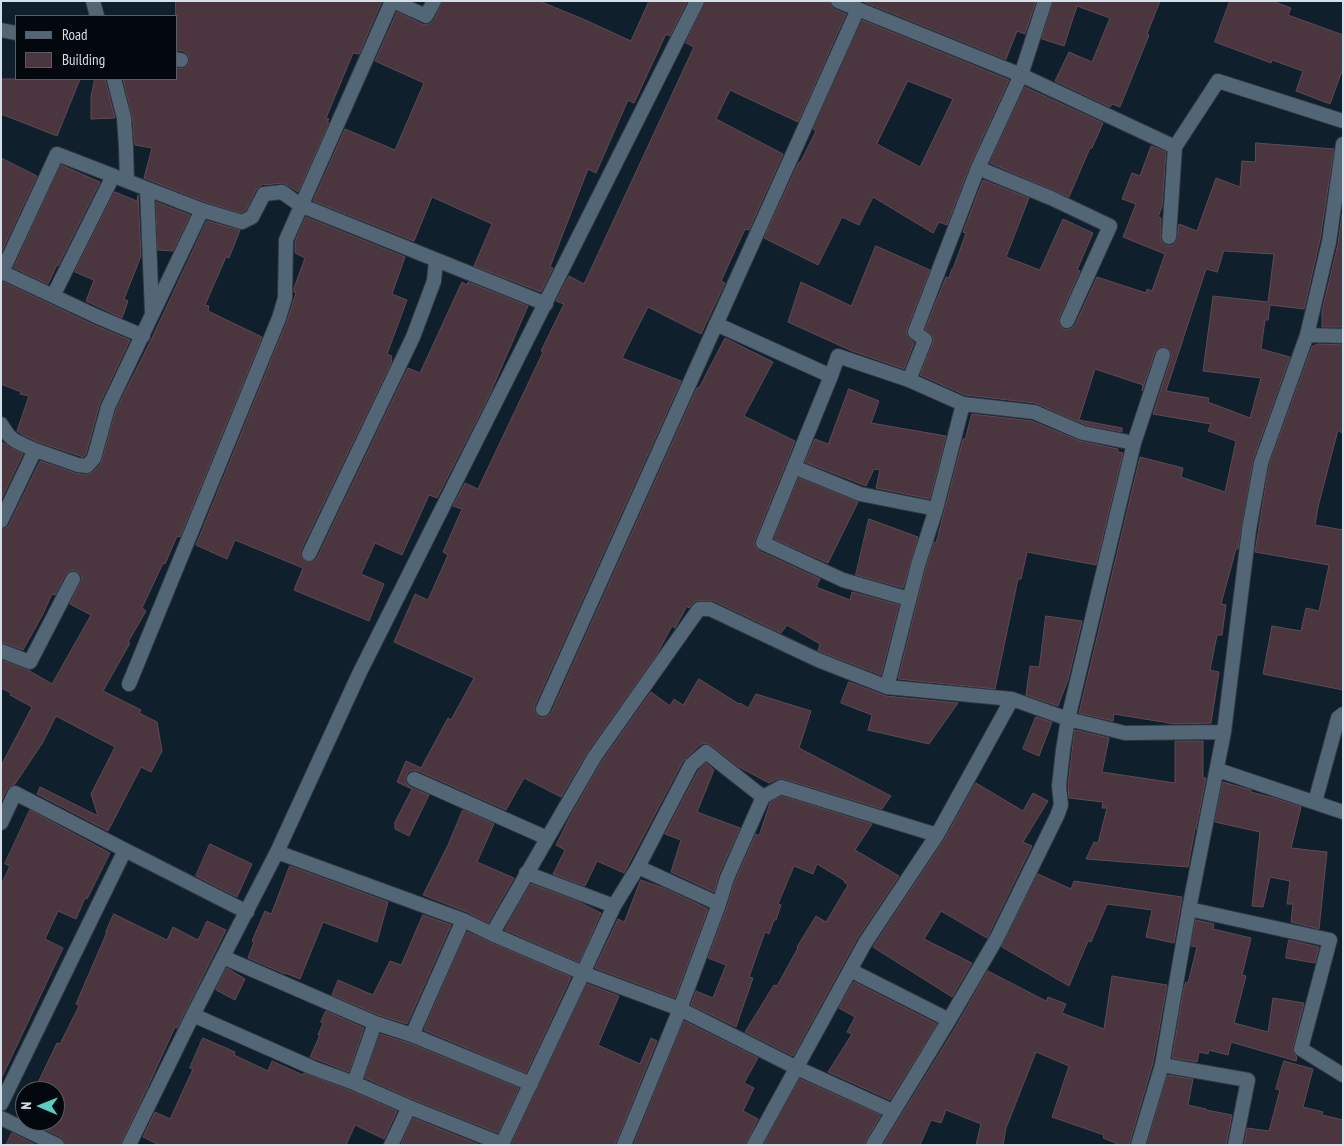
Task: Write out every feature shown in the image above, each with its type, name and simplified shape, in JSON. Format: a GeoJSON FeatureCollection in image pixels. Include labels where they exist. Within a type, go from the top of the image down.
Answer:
{"type":"FeatureCollection","features":[{"type":"Feature","properties":{"kind":"street"},"geometry":{"type":"LineString","coordinates":[[94,1],[97,15]]}},
{"type":"Feature","properties":{"kind":"street"},"geometry":{"type":"LineString","coordinates":[[129,684],[279,318],[284,298],[286,240],[300,205],[392,1],[426,16],[434,1]]}},
{"type":"Feature","properties":{"kind":"street"},"geometry":{"type":"LineString","coordinates":[[130,1145],[193,1016],[277,852],[359,674],[697,1]]}},
{"type":"Feature","properties":{"kind":"street"},"geometry":{"type":"LineString","coordinates":[[838,1],[1021,75],[1175,147]]}},
{"type":"Feature","properties":{"kind":"street"},"geometry":{"type":"LineString","coordinates":[[909,380],[925,340],[915,332],[978,168],[1021,75],[1045,1]]}},
{"type":"Feature","properties":{"kind":"street"},"geometry":{"type":"LineString","coordinates":[[543,709],[858,9]]}},
{"type":"Feature","properties":{"kind":"street"},"geometry":{"type":"LineString","coordinates":[[1,30],[15,33]]}},
{"type":"Feature","properties":{"kind":"street"},"geometry":{"type":"LineString","coordinates":[[114,80],[124,118],[127,182]]}},
{"type":"Feature","properties":{"kind":"street"},"geometry":{"type":"LineString","coordinates":[[1169,237],[1175,147],[1218,80],[1343,121]]}},
{"type":"Feature","properties":{"kind":"street"},"geometry":{"type":"LineString","coordinates":[[1138,1145],[1162,1066],[1189,909],[1218,770],[1249,530],[1261,464],[1307,335],[1329,242],[1343,144]]}},
{"type":"Feature","properties":{"kind":"street"},"geometry":{"type":"LineString","coordinates":[[142,336],[2,273],[57,154],[202,210],[242,222],[252,217],[264,194],[282,192],[300,205],[546,304]]}},
{"type":"Feature","properties":{"kind":"street"},"geometry":{"type":"LineString","coordinates":[[978,168],[1051,198],[1110,226],[1067,321]]}},
{"type":"Feature","properties":{"kind":"street"},"geometry":{"type":"LineString","coordinates":[[53,296],[113,176]]}},
{"type":"Feature","properties":{"kind":"street"},"geometry":{"type":"LineString","coordinates":[[148,189],[152,316]]}},
{"type":"Feature","properties":{"kind":"street"},"geometry":{"type":"LineString","coordinates":[[1,424],[12,440],[78,465],[87,466],[94,458],[108,407],[202,210]]}},
{"type":"Feature","properties":{"kind":"street"},"geometry":{"type":"LineString","coordinates":[[309,554],[413,337],[434,281],[436,260]]}},
{"type":"Feature","properties":{"kind":"street"},"geometry":{"type":"LineString","coordinates":[[716,324],[831,376]]}},
{"type":"Feature","properties":{"kind":"street"},"geometry":{"type":"LineString","coordinates":[[1307,335],[1343,336]]}},
{"type":"Feature","properties":{"kind":"street"},"geometry":{"type":"LineString","coordinates":[[873,1145],[997,938],[1057,816],[1061,804],[1059,786],[1068,719],[1134,443],[1163,355]]}},
{"type":"Feature","properties":{"kind":"street"},"geometry":{"type":"LineString","coordinates":[[909,599],[842,580],[763,543],[838,356],[909,380],[963,404],[1034,412],[1083,433],[1134,443]]}},
{"type":"Feature","properties":{"kind":"street"},"geometry":{"type":"LineString","coordinates":[[887,687],[918,564],[936,508],[963,404]]}},
{"type":"Feature","properties":{"kind":"street"},"geometry":{"type":"LineString","coordinates":[[1,521],[35,450]]}},
{"type":"Feature","properties":{"kind":"street"},"geometry":{"type":"LineString","coordinates":[[794,467],[860,494],[936,508]]}},
{"type":"Feature","properties":{"kind":"street"},"geometry":{"type":"LineString","coordinates":[[1,651],[30,662],[73,580]]}},
{"type":"Feature","properties":{"kind":"street"},"geometry":{"type":"LineString","coordinates":[[492,934],[595,756],[699,609],[710,610],[818,660],[887,687],[1012,699],[1068,719],[1125,733],[1224,732]]}},
{"type":"Feature","properties":{"kind":"street"},"geometry":{"type":"LineString","coordinates":[[754,1145],[850,970],[937,835],[1012,699]]}},
{"type":"Feature","properties":{"kind":"street"},"geometry":{"type":"LineString","coordinates":[[1315,802],[1338,718],[1343,714]]}},
{"type":"Feature","properties":{"kind":"street"},"geometry":{"type":"LineString","coordinates":[[193,1016],[313,1068],[502,1144],[614,906],[638,867],[691,765],[706,752],[763,796]]}},
{"type":"Feature","properties":{"kind":"street"},"geometry":{"type":"LineString","coordinates":[[1218,770],[1343,812]]}},
{"type":"Feature","properties":{"kind":"street"},"geometry":{"type":"LineString","coordinates":[[414,779],[547,838]]}},
{"type":"Feature","properties":{"kind":"street"},"geometry":{"type":"LineString","coordinates":[[624,1145],[680,1009],[727,878],[763,796],[781,787],[937,835]]}},
{"type":"Feature","properties":{"kind":"street"},"geometry":{"type":"LineString","coordinates":[[1,823],[15,793],[247,912]]}},
{"type":"Feature","properties":{"kind":"street"},"geometry":{"type":"LineString","coordinates":[[1,1104],[125,850]]}},
{"type":"Feature","properties":{"kind":"street"},"geometry":{"type":"LineString","coordinates":[[277,852],[463,920],[583,973],[680,1009],[797,1068],[892,1112]]}},
{"type":"Feature","properties":{"kind":"street"},"geometry":{"type":"LineString","coordinates":[[638,867],[719,904]]}},
{"type":"Feature","properties":{"kind":"street"},"geometry":{"type":"LineString","coordinates":[[526,874],[614,906]]}},
{"type":"Feature","properties":{"kind":"street"},"geometry":{"type":"LineString","coordinates":[[1189,909],[1330,940],[1301,1049],[1343,1075]]}},
{"type":"Feature","properties":{"kind":"street"},"geometry":{"type":"LineString","coordinates":[[412,1035],[463,920]]}},
{"type":"Feature","properties":{"kind":"street"},"geometry":{"type":"LineString","coordinates":[[223,957],[375,1023],[412,1035],[531,1084]]}},
{"type":"Feature","properties":{"kind":"street"},"geometry":{"type":"LineString","coordinates":[[850,970],[949,1020]]}},
{"type":"Feature","properties":{"kind":"street"},"geometry":{"type":"LineString","coordinates":[[354,1083],[375,1023]]}},
{"type":"Feature","properties":{"kind":"street"},"geometry":{"type":"LineString","coordinates":[[1162,1066],[1248,1080],[1235,1145]]}},
{"type":"Feature","properties":{"kind":"street"},"geometry":{"type":"LineString","coordinates":[[391,1145],[409,1107]]}},
{"type":"Feature","properties":{"kind":"street"},"geometry":{"type":"LineString","coordinates":[[1,1118],[57,1145]]}},
{"type":"Feature","properties":{"kind":"building"},"geometry":{"type":"Polygon","coordinates":[[[176,1],[382,1],[359,54],[353,53],[326,118],[329,119],[327,122],[329,123],[298,192],[282,183],[263,184],[256,190],[246,210],[241,213],[205,202],[144,178],[152,148],[135,145],[134,123],[123,80],[178,80],[178,68],[188,65],[189,58],[183,51],[178,50],[178,15],[176,15],[176,1]]]}},
{"type":"Feature","properties":{"kind":"building"},"geometry":{"type":"Polygon","coordinates":[[[443,1],[539,1],[631,41],[649,1],[687,1],[670,36],[666,34],[634,103],[628,100],[596,173],[588,169],[550,267],[553,268],[541,292],[474,266],[492,224],[432,197],[414,241],[313,201],[345,129],[395,150],[424,83],[375,61],[397,12],[427,25],[434,20],[443,1]]]}},
{"type":"Feature","properties":{"kind":"building"},"geometry":{"type":"Polygon","coordinates":[[[706,1],[829,1],[834,9],[846,14],[798,122],[730,90],[716,119],[783,154],[749,230],[745,229],[721,281],[725,283],[701,334],[648,307],[622,358],[681,381],[534,710],[539,717],[543,718],[551,713],[697,388],[699,388],[725,338],[773,362],[744,416],[795,441],[754,544],[759,551],[820,579],[816,587],[850,600],[852,592],[899,605],[881,675],[818,651],[820,644],[787,625],[781,633],[714,601],[695,601],[689,608],[687,606],[675,628],[672,626],[657,654],[588,751],[561,797],[524,778],[506,810],[413,770],[408,772],[406,776],[407,784],[429,795],[409,836],[395,829],[395,822],[412,789],[397,782],[406,761],[421,768],[448,718],[451,720],[474,678],[394,642],[415,594],[428,600],[448,555],[443,552],[462,509],[453,506],[465,483],[478,489],[564,304],[556,301],[569,276],[584,284],[694,47],[686,43],[706,1]]]}},
{"type":"Feature","properties":{"kind":"building"},"geometry":{"type":"Polygon","coordinates":[[[862,1],[1036,1],[1025,34],[1017,31],[1006,59],[862,1]]]}},
{"type":"Feature","properties":{"kind":"building"},"geometry":{"type":"Polygon","coordinates":[[[1054,1],[1160,1],[1147,34],[1149,35],[1120,107],[1112,104],[1110,107],[1055,81],[1069,52],[1092,62],[1110,18],[1077,6],[1064,46],[1042,39],[1054,1]]]}},
{"type":"Feature","properties":{"kind":"building"},"geometry":{"type":"Polygon","coordinates":[[[1230,1],[1272,1],[1291,8],[1288,15],[1343,35],[1343,68],[1330,104],[1296,91],[1303,71],[1272,60],[1271,63],[1215,42],[1230,1]]]}},
{"type":"Feature","properties":{"kind":"building"},"geometry":{"type":"Polygon","coordinates":[[[862,20],[1009,80],[970,165],[947,225],[939,222],[933,233],[873,197],[859,225],[842,217],[818,265],[764,238],[799,162],[816,131],[813,129],[862,20]],[[908,81],[877,144],[920,167],[953,99],[908,81]]]}},
{"type":"Feature","properties":{"kind":"building"},"geometry":{"type":"Polygon","coordinates":[[[1,79],[80,80],[57,136],[1,114],[1,79]]]}},
{"type":"Feature","properties":{"kind":"building"},"geometry":{"type":"Polygon","coordinates":[[[95,80],[105,80],[115,118],[91,119],[91,97],[95,80]]]}},
{"type":"Feature","properties":{"kind":"building"},"geometry":{"type":"Polygon","coordinates":[[[1025,87],[1103,123],[1069,197],[990,163],[1025,87]]]}},
{"type":"Feature","properties":{"kind":"building"},"geometry":{"type":"Polygon","coordinates":[[[1256,143],[1334,149],[1320,240],[1304,309],[1270,305],[1268,320],[1265,320],[1261,349],[1290,357],[1253,460],[1238,549],[1236,549],[1221,604],[1226,605],[1222,635],[1217,635],[1210,670],[1219,672],[1211,723],[1175,724],[1114,714],[1113,721],[1079,713],[1140,457],[1183,468],[1181,477],[1225,492],[1236,441],[1208,431],[1211,424],[1153,414],[1171,358],[1171,353],[1166,347],[1161,347],[1155,352],[1142,391],[1143,385],[1095,369],[1079,420],[1122,428],[1122,432],[1086,425],[1035,403],[965,395],[920,375],[933,343],[933,337],[925,329],[946,277],[949,278],[953,269],[966,233],[963,232],[983,180],[1029,198],[1006,257],[1040,270],[1063,219],[1093,233],[1077,270],[1080,271],[1059,318],[1060,326],[1068,330],[1075,325],[1097,277],[1146,293],[1147,289],[1152,291],[1165,254],[1123,237],[1136,204],[1122,199],[1132,173],[1140,176],[1151,146],[1166,152],[1162,207],[1158,217],[1161,218],[1161,240],[1169,246],[1173,245],[1176,241],[1179,224],[1197,231],[1216,178],[1240,187],[1242,161],[1255,162],[1256,143]],[[1224,251],[1217,272],[1206,269],[1166,391],[1209,398],[1208,402],[1250,418],[1261,378],[1203,371],[1213,296],[1268,302],[1274,254],[1224,251]]]}},
{"type":"Feature","properties":{"kind":"building"},"geometry":{"type":"Polygon","coordinates":[[[1,158],[37,176],[1,253],[1,158]]]}},
{"type":"Feature","properties":{"kind":"building"},"geometry":{"type":"Polygon","coordinates":[[[61,165],[100,182],[48,284],[14,268],[61,165]]]}},
{"type":"Feature","properties":{"kind":"building"},"geometry":{"type":"Polygon","coordinates":[[[115,192],[137,201],[138,195],[141,256],[124,299],[128,301],[122,318],[86,301],[94,280],[75,272],[115,192]]]}},
{"type":"Feature","properties":{"kind":"building"},"geometry":{"type":"Polygon","coordinates":[[[156,202],[190,215],[173,251],[158,250],[156,202]]]}},
{"type":"Feature","properties":{"kind":"building"},"geometry":{"type":"Polygon","coordinates":[[[1343,208],[1343,327],[1322,327],[1322,311],[1338,244],[1343,208]]]}},
{"type":"Feature","properties":{"kind":"building"},"geometry":{"type":"Polygon","coordinates":[[[306,217],[405,257],[392,294],[407,300],[387,354],[392,356],[392,361],[301,550],[300,554],[306,562],[314,561],[317,558],[408,368],[420,373],[462,282],[467,285],[468,282],[528,306],[489,396],[437,498],[429,495],[402,555],[375,543],[361,574],[384,584],[369,621],[294,590],[303,568],[235,540],[227,559],[196,545],[287,321],[296,293],[294,288],[305,258],[295,253],[295,242],[306,217]]]}},
{"type":"Feature","properties":{"kind":"building"},"geometry":{"type":"Polygon","coordinates":[[[207,221],[240,230],[229,258],[226,257],[205,305],[209,306],[208,311],[262,337],[180,537],[177,536],[165,564],[163,563],[142,608],[146,611],[103,691],[141,710],[139,713],[157,722],[162,751],[151,772],[141,767],[108,831],[37,794],[40,787],[98,816],[91,794],[115,747],[56,716],[43,742],[15,784],[7,789],[1,802],[1,766],[32,707],[1,688],[1,660],[28,670],[52,684],[91,615],[70,604],[82,579],[81,575],[72,570],[65,575],[55,595],[52,594],[23,650],[1,642],[1,530],[9,525],[40,461],[86,475],[93,472],[101,463],[116,410],[207,221]]]}},
{"type":"Feature","properties":{"kind":"building"},"geometry":{"type":"Polygon","coordinates":[[[876,246],[930,270],[907,329],[907,335],[914,343],[904,369],[852,351],[788,322],[801,282],[851,306],[876,246]]]}},
{"type":"Feature","properties":{"kind":"building"},"geometry":{"type":"Polygon","coordinates":[[[3,282],[130,340],[100,403],[86,454],[83,457],[38,442],[17,431],[29,396],[20,394],[21,392],[1,384],[1,283],[3,282]]]}},
{"type":"Feature","properties":{"kind":"building"},"geometry":{"type":"Polygon","coordinates":[[[1318,344],[1343,345],[1343,434],[1338,430],[1315,525],[1343,530],[1343,690],[1263,674],[1272,626],[1301,631],[1306,608],[1319,611],[1329,565],[1255,552],[1269,465],[1312,347],[1318,344]]]}},
{"type":"Feature","properties":{"kind":"building"},"geometry":{"type":"Polygon","coordinates":[[[849,389],[879,401],[871,423],[946,436],[930,499],[876,488],[880,470],[874,469],[866,486],[805,462],[815,439],[828,444],[849,389]]]}},
{"type":"Feature","properties":{"kind":"building"},"geometry":{"type":"Polygon","coordinates":[[[972,414],[1032,421],[1080,441],[1118,449],[1118,452],[1123,453],[1096,565],[1027,552],[1021,579],[1018,579],[995,689],[898,679],[926,567],[934,542],[936,543],[963,439],[965,439],[972,414]]]}},
{"type":"Feature","properties":{"kind":"building"},"geometry":{"type":"Polygon","coordinates":[[[1,442],[23,454],[1,500],[1,442]]]}},
{"type":"Feature","properties":{"kind":"building"},"geometry":{"type":"Polygon","coordinates":[[[799,478],[858,502],[828,563],[774,539],[799,478]]]}},
{"type":"Feature","properties":{"kind":"building"},"geometry":{"type":"Polygon","coordinates":[[[869,519],[918,537],[903,588],[856,575],[869,519]]]}},
{"type":"Feature","properties":{"kind":"building"},"geometry":{"type":"Polygon","coordinates":[[[1046,616],[1082,621],[1068,680],[1058,706],[1026,695],[1030,666],[1039,667],[1046,616]]]}},
{"type":"Feature","properties":{"kind":"building"},"geometry":{"type":"Polygon","coordinates":[[[699,679],[748,708],[756,694],[811,711],[799,748],[891,796],[882,809],[784,779],[777,779],[769,783],[739,767],[711,745],[704,743],[683,761],[624,873],[597,861],[585,886],[553,874],[565,850],[556,845],[571,815],[602,761],[651,692],[670,706],[674,699],[683,705],[699,679]]]}},
{"type":"Feature","properties":{"kind":"building"},"geometry":{"type":"Polygon","coordinates":[[[849,682],[886,696],[958,703],[929,744],[868,730],[872,715],[841,703],[849,682]]]}},
{"type":"Feature","properties":{"kind":"building"},"geometry":{"type":"Polygon","coordinates":[[[1036,717],[1052,722],[1039,756],[1023,749],[1036,717]]]}},
{"type":"Feature","properties":{"kind":"building"},"geometry":{"type":"Polygon","coordinates":[[[1075,730],[1109,738],[1102,772],[1175,783],[1175,741],[1203,741],[1203,778],[1206,778],[1188,867],[1086,859],[1094,842],[1098,843],[1107,808],[1102,808],[1103,802],[1069,798],[1068,786],[1075,730]]]}},
{"type":"Feature","properties":{"kind":"building"},"geometry":{"type":"Polygon","coordinates":[[[706,763],[714,770],[697,812],[740,828],[719,874],[714,892],[671,872],[681,840],[665,834],[698,771],[706,763]]]}},
{"type":"Feature","properties":{"kind":"building"},"geometry":{"type":"Polygon","coordinates":[[[1223,782],[1301,807],[1291,848],[1327,852],[1319,929],[1291,922],[1293,904],[1287,904],[1290,881],[1270,877],[1263,907],[1252,906],[1260,832],[1215,822],[1223,782]]]}},
{"type":"Feature","properties":{"kind":"building"},"geometry":{"type":"Polygon","coordinates":[[[976,783],[1023,811],[1033,793],[1048,801],[1023,842],[1032,846],[987,938],[941,911],[924,939],[972,963],[952,997],[873,947],[944,840],[976,783]]]}},
{"type":"Feature","properties":{"kind":"building"},"geometry":{"type":"Polygon","coordinates":[[[782,796],[872,824],[855,850],[899,876],[857,939],[793,1056],[745,1032],[774,985],[777,986],[797,947],[816,916],[826,922],[848,885],[845,881],[817,864],[813,874],[794,866],[778,904],[781,905],[776,920],[774,920],[769,934],[765,932],[749,977],[753,978],[736,1027],[691,1005],[696,991],[713,998],[726,965],[708,958],[735,881],[756,834],[759,836],[770,803],[782,796]]]}},
{"type":"Feature","properties":{"kind":"building"},"geometry":{"type":"Polygon","coordinates":[[[30,810],[110,853],[87,899],[85,898],[76,919],[58,911],[45,939],[63,948],[1,1079],[1,885],[10,866],[5,864],[30,810]]]}},
{"type":"Feature","properties":{"kind":"building"},"geometry":{"type":"Polygon","coordinates":[[[463,810],[494,824],[477,862],[514,878],[488,923],[467,912],[423,895],[463,810]]]}},
{"type":"Feature","properties":{"kind":"building"},"geometry":{"type":"Polygon","coordinates":[[[210,844],[252,864],[237,897],[196,876],[210,844]]]}},
{"type":"Feature","properties":{"kind":"building"},"geometry":{"type":"Polygon","coordinates":[[[290,866],[388,902],[377,942],[323,922],[300,979],[248,958],[254,942],[252,941],[265,911],[271,914],[290,866]]]}},
{"type":"Feature","properties":{"kind":"building"},"geometry":{"type":"Polygon","coordinates":[[[1038,874],[1071,889],[1074,881],[1182,897],[1174,943],[1146,937],[1152,910],[1107,904],[1091,942],[1088,941],[1069,986],[1002,947],[1038,874]]]}},
{"type":"Feature","properties":{"kind":"building"},"geometry":{"type":"Polygon","coordinates":[[[641,880],[666,889],[708,909],[675,998],[595,968],[618,919],[624,922],[641,880]]]}},
{"type":"Feature","properties":{"kind":"building"},"geometry":{"type":"Polygon","coordinates":[[[531,884],[577,901],[601,913],[579,962],[505,930],[531,884]]]}},
{"type":"Feature","properties":{"kind":"building"},"geometry":{"type":"Polygon","coordinates":[[[114,914],[167,940],[173,927],[198,940],[207,921],[226,930],[177,1028],[175,1027],[120,1145],[66,1145],[61,1137],[48,1131],[65,1131],[65,1081],[39,1081],[57,1043],[60,1044],[79,1006],[76,1004],[114,914]]]}},
{"type":"Feature","properties":{"kind":"building"},"geometry":{"type":"Polygon","coordinates":[[[423,915],[451,925],[407,1024],[378,1015],[332,995],[338,980],[373,995],[390,961],[401,965],[423,915]]]}},
{"type":"Feature","properties":{"kind":"building"},"geometry":{"type":"Polygon","coordinates":[[[1196,920],[1214,924],[1213,929],[1251,938],[1242,975],[1246,976],[1234,1023],[1268,1032],[1273,998],[1304,1003],[1293,1047],[1293,1053],[1297,1057],[1296,1061],[1231,1042],[1228,1055],[1209,1050],[1208,1054],[1199,1052],[1197,1062],[1172,1058],[1184,987],[1186,982],[1188,983],[1197,947],[1191,946],[1196,920]]]}},
{"type":"Feature","properties":{"kind":"building"},"geometry":{"type":"Polygon","coordinates":[[[467,932],[571,977],[526,1073],[424,1030],[467,932]]]}},
{"type":"Feature","properties":{"kind":"building"},"geometry":{"type":"Polygon","coordinates":[[[1289,940],[1319,947],[1315,963],[1286,958],[1289,940]]]}},
{"type":"Feature","properties":{"kind":"building"},"geometry":{"type":"Polygon","coordinates":[[[227,968],[245,979],[235,1000],[216,990],[227,968]]]}},
{"type":"Feature","properties":{"kind":"building"},"geometry":{"type":"Polygon","coordinates":[[[988,971],[1046,1001],[1048,997],[1066,1004],[1062,1013],[1104,1029],[1112,976],[1167,985],[1153,1063],[1129,1145],[1120,1145],[1103,1138],[1104,1135],[1052,1117],[1069,1066],[1036,1052],[1006,1128],[1003,1145],[976,1145],[981,1124],[946,1110],[941,1123],[931,1120],[920,1145],[883,1145],[988,971]]]}},
{"type":"Feature","properties":{"kind":"building"},"geometry":{"type":"Polygon","coordinates":[[[854,982],[937,1024],[890,1100],[828,1072],[852,1034],[847,1032],[855,1017],[839,1008],[854,982]]]}},
{"type":"Feature","properties":{"kind":"building"},"geometry":{"type":"Polygon","coordinates":[[[587,984],[619,996],[598,1045],[640,1064],[651,1038],[657,1041],[615,1145],[511,1145],[587,984]]]}},
{"type":"Feature","properties":{"kind":"building"},"geometry":{"type":"Polygon","coordinates":[[[326,1011],[364,1028],[349,1072],[310,1057],[320,1035],[318,1035],[323,1023],[321,1022],[326,1011]]]}},
{"type":"Feature","properties":{"kind":"building"},"geometry":{"type":"Polygon","coordinates":[[[684,1021],[758,1058],[744,1083],[754,1088],[743,1111],[758,1119],[745,1145],[634,1145],[684,1021]]]}},
{"type":"Feature","properties":{"kind":"building"},"geometry":{"type":"Polygon","coordinates":[[[380,1034],[409,1043],[519,1088],[498,1133],[365,1078],[380,1034]]]}},
{"type":"Feature","properties":{"kind":"building"},"geometry":{"type":"Polygon","coordinates":[[[203,1038],[235,1052],[234,1055],[268,1071],[272,1061],[397,1111],[384,1139],[355,1125],[346,1145],[159,1145],[143,1137],[155,1112],[170,1119],[193,1069],[190,1068],[203,1038]]]}},
{"type":"Feature","properties":{"kind":"building"},"geometry":{"type":"Polygon","coordinates":[[[1284,1061],[1313,1069],[1303,1107],[1323,1112],[1322,1115],[1343,1120],[1343,1145],[1244,1145],[1247,1128],[1269,1131],[1280,1090],[1276,1089],[1284,1061]]]}},
{"type":"Feature","properties":{"kind":"building"},"geometry":{"type":"Polygon","coordinates":[[[1168,1075],[1193,1079],[1188,1105],[1232,1115],[1226,1145],[1147,1145],[1168,1075]]]}},
{"type":"Feature","properties":{"kind":"building"},"geometry":{"type":"Polygon","coordinates":[[[800,1079],[881,1115],[864,1145],[764,1145],[800,1079]]]}},
{"type":"Feature","properties":{"kind":"building"},"geometry":{"type":"Polygon","coordinates":[[[413,1118],[480,1145],[401,1145],[413,1118]]]}},
{"type":"Feature","properties":{"kind":"building"},"geometry":{"type":"Polygon","coordinates":[[[12,1133],[36,1145],[6,1145],[12,1133]]]}}]}
